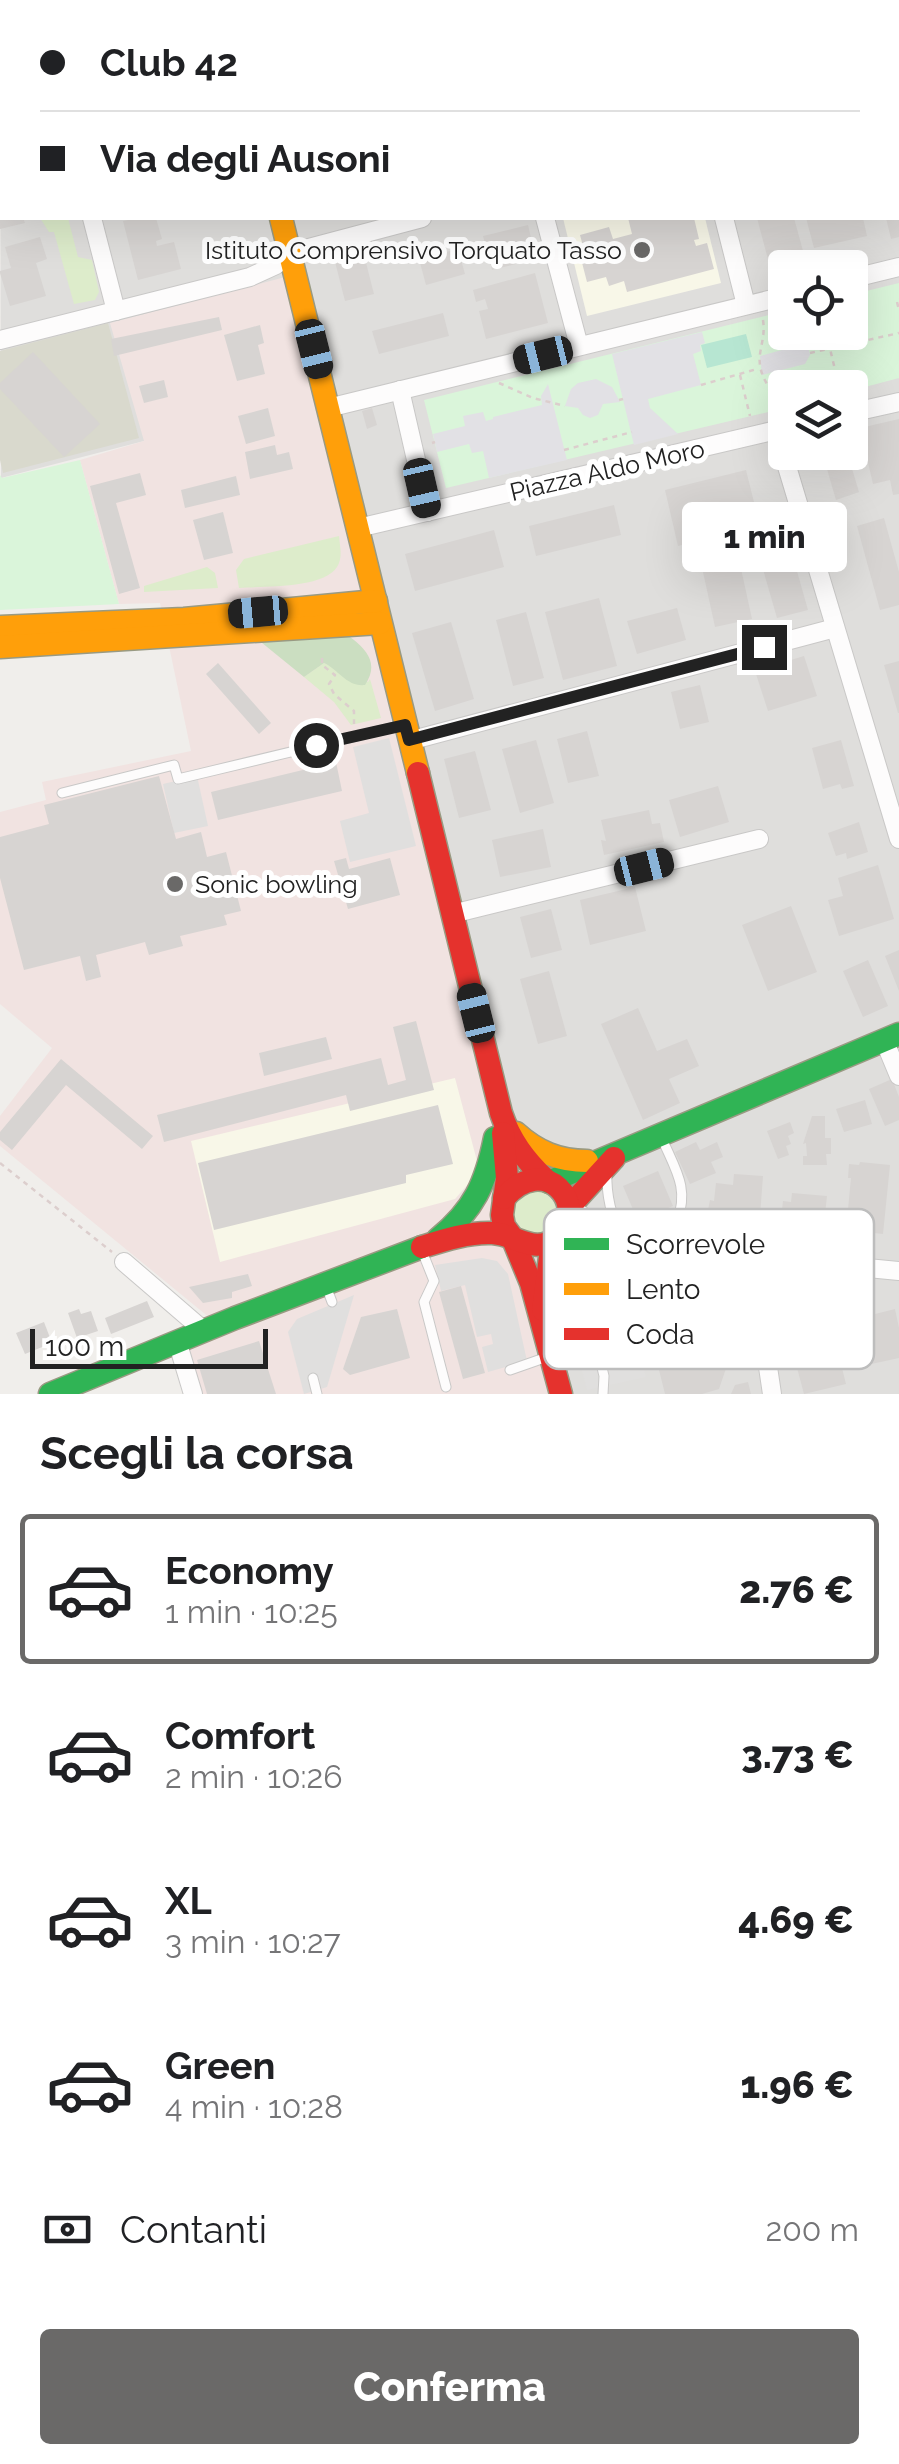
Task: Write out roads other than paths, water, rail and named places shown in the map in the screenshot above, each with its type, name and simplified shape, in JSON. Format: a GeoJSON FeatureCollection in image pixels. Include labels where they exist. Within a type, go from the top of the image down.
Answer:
{"type":"FeatureCollection","features":[{"type":"Feature","properties":{"kind":"street"},"geometry":{"type":"LineString","coordinates":[[93,220],[116,310]]}},
{"type":"Feature","properties":{"kind":"street"},"geometry":{"type":"LineString","coordinates":[[282,220],[506,1130],[514,1146],[562,1191],[573,1209]]}},
{"type":"Feature","properties":{"kind":"street"},"geometry":{"type":"LineString","coordinates":[[0,340],[250,277],[276,265],[290,252],[414,220]]}},
{"type":"Feature","properties":{"kind":"street"},"geometry":{"type":"LineString","coordinates":[[546,220],[579,346]]}},
{"type":"Feature","properties":{"kind":"street"},"geometry":{"type":"LineString","coordinates":[[725,220],[753,309]]}},
{"type":"Feature","properties":{"kind":"street"},"geometry":{"type":"LineString","coordinates":[[868,275],[899,267]]}},
{"type":"Feature","properties":{"kind":"street"},"geometry":{"type":"LineString","coordinates":[[250,277],[273,276],[299,290]]}},
{"type":"Feature","properties":{"kind":"street"},"geometry":{"type":"LineString","coordinates":[[328,408],[768,303]]}},
{"type":"Feature","properties":{"kind":"street"},"geometry":{"type":"LineString","coordinates":[[400,390],[428,512]]}},
{"type":"Feature","properties":{"kind":"street"},"geometry":{"type":"LineString","coordinates":[[868,409],[899,402]]}},
{"type":"Feature","properties":{"kind":"street","name":"Piazza Aldo Moro"},"geometry":{"type":"LineString","coordinates":[[360,537],[428,512],[768,432]]}},
{"type":"Feature","properties":{"kind":"street"},"geometry":{"type":"LineString","coordinates":[[792,470],[899,839]]}},
{"type":"Feature","properties":{"kind":"street"},"geometry":{"type":"LineString","coordinates":[[336,616],[350,582],[360,537]]}},
{"type":"Feature","properties":{"kind":"street"},"geometry":{"type":"LineString","coordinates":[[0,648],[378,612]]}},
{"type":"Feature","properties":{"kind":"street"},"geometry":{"type":"LineString","coordinates":[[0,626],[336,616],[390,666]]}},
{"type":"Feature","properties":{"kind":"street"},"geometry":{"type":"LineString","coordinates":[[407,733],[836,628]]}},
{"type":"Feature","properties":{"kind":"street"},"geometry":{"type":"LineString","coordinates":[[452,914],[759,839]]}},
{"type":"Feature","properties":{"kind":"street"},"geometry":{"type":"LineString","coordinates":[[50,1394],[204,1330],[328,1293],[457,1231],[504,1199],[513,1186],[524,1180],[548,1181],[603,1163],[625,1148],[892,1037],[899,1076]]}},
{"type":"Feature","properties":{"kind":"street"},"geometry":{"type":"LineString","coordinates":[[501,1113],[520,1136],[548,1156],[603,1163]]}},
{"type":"Feature","properties":{"kind":"street"},"geometry":{"type":"LineString","coordinates":[[501,1113],[506,1178],[504,1226],[539,1286],[544,1324]]}},
{"type":"Feature","properties":{"kind":"street"},"geometry":{"type":"LineString","coordinates":[[457,1231],[484,1184],[501,1113]]}},
{"type":"Feature","properties":{"kind":"street"},"geometry":{"type":"LineString","coordinates":[[569,1209],[603,1163]]}},
{"type":"Feature","properties":{"kind":"street"},"geometry":{"type":"LineString","coordinates":[[457,1231],[512,1236],[529,1245],[544,1244]]}},
{"type":"Feature","properties":{"kind":"street"},"geometry":{"type":"LineString","coordinates":[[457,1231],[498,1250],[539,1286]]}},
{"type":"Feature","properties":{"kind":"street"},"geometry":{"type":"LineString","coordinates":[[124,1262],[204,1330]]}},
{"type":"Feature","properties":{"kind":"street"},"geometry":{"type":"LineString","coordinates":[[874,1269],[899,1271]]}},
{"type":"Feature","properties":{"kind":"street"},"geometry":{"type":"LineString","coordinates":[[539,1286],[544,1271]]}},
{"type":"Feature","properties":{"kind":"street"},"geometry":{"type":"LineString","coordinates":[[177,1341],[194,1394]]}},
{"type":"Feature","properties":{"kind":"street"},"geometry":{"type":"LineString","coordinates":[[555,1369],[561,1394]]}},
{"type":"Feature","properties":{"kind":"street"},"geometry":{"type":"LineString","coordinates":[[768,1369],[772,1394]]}},
{"type":"Feature","properties":{"kind":"lane"},"geometry":{"type":"LineString","coordinates":[[62,793],[174,765],[178,779],[357,736],[407,733]]}},
{"type":"Feature","properties":{"kind":"lane"},"geometry":{"type":"LineString","coordinates":[[660,1134],[683,1189],[681,1209]]}},
{"type":"Feature","properties":{"kind":"lane"},"geometry":{"type":"LineString","coordinates":[[603,1163],[612,1209]]}},
{"type":"Feature","properties":{"kind":"lane"},"geometry":{"type":"LineString","coordinates":[[425,1246],[434,1280],[424,1302],[446,1387]]}},
{"type":"Feature","properties":{"kind":"lane"},"geometry":{"type":"LineString","coordinates":[[539,1286],[544,1281]]}},
{"type":"Feature","properties":{"kind":"lane"},"geometry":{"type":"LineString","coordinates":[[510,1370],[544,1359]]}},
{"type":"Feature","properties":{"kind":"lane"},"geometry":{"type":"LineString","coordinates":[[602,1369],[603,1394]]}},
{"type":"Feature","properties":{"kind":"lane"},"geometry":{"type":"LineString","coordinates":[[313,1378],[317,1394]]}},
{"type":"Feature","properties":{"kind":"place","name":"Istituto Comprensivo Torquato Tasso"},"geometry":{"type":"Point","coordinates":[642,250]}},
{"type":"Feature","properties":{"kind":"place","name":"Sonic bowling"},"geometry":{"type":"Point","coordinates":[175,884]}}]}
